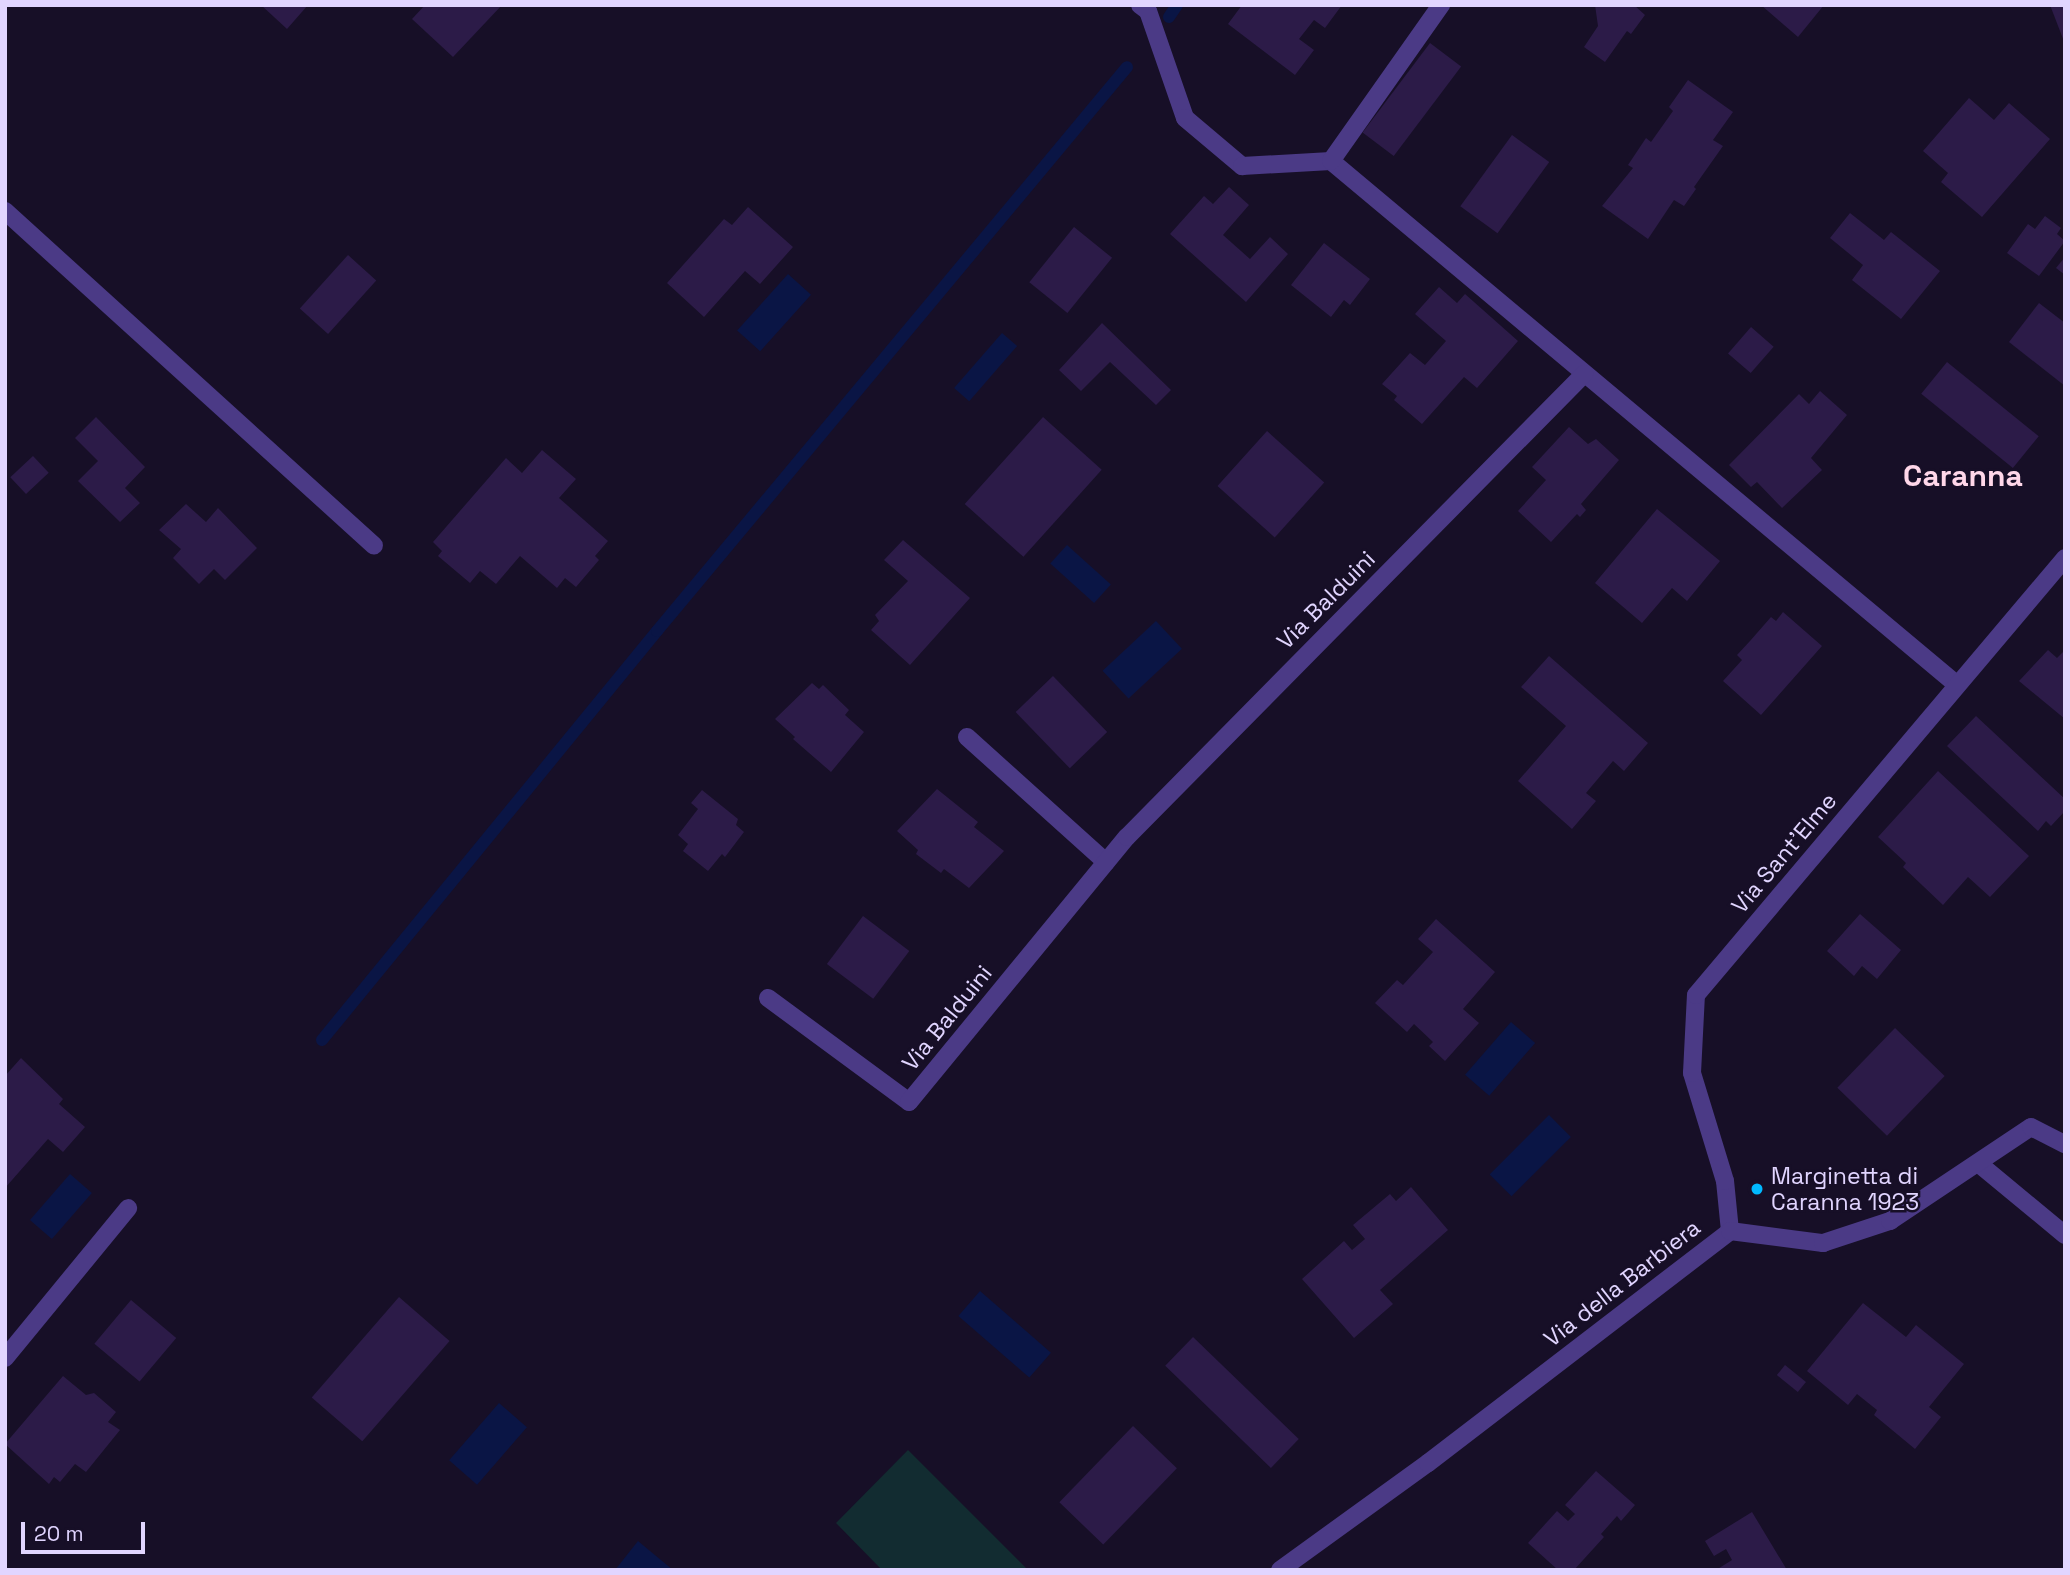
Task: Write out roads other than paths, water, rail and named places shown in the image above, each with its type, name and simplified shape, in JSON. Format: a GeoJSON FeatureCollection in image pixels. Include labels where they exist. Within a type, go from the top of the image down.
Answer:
{"type":"FeatureCollection","features":[{"type":"Feature","properties":{"kind":"street"},"geometry":{"type":"LineString","coordinates":[[1140,5],[1148,11],[1185,118],[1242,166],[1331,161],[1956,684]]}},
{"type":"Feature","properties":{"kind":"street"},"geometry":{"type":"LineString","coordinates":[[1331,161],[1441,5]]}},
{"type":"Feature","properties":{"kind":"street"},"geometry":{"type":"LineString","coordinates":[[5,211],[374,546]]}},
{"type":"Feature","properties":{"kind":"street","name":"Via Balduini"},"geometry":{"type":"LineString","coordinates":[[768,998],[909,1102],[1127,836],[1584,374]]}},
{"type":"Feature","properties":{"kind":"street","name":"Via Sant'Elme"},"geometry":{"type":"LineString","coordinates":[[1730,1231],[1725,1181],[1692,1073],[1696,995],[2065,558]]}},
{"type":"Feature","properties":{"kind":"street"},"geometry":{"type":"LineString","coordinates":[[967,737],[1106,862]]}},
{"type":"Feature","properties":{"kind":"street","name":"Via della Barbiera"},"geometry":{"type":"LineString","coordinates":[[1280,1570],[1427,1463],[1730,1231],[1823,1243],[1890,1221],[2031,1128],[2065,1144]]}},
{"type":"Feature","properties":{"kind":"street"},"geometry":{"type":"LineString","coordinates":[[1978,1163],[2065,1236]]}},
{"type":"Feature","properties":{"kind":"street"},"geometry":{"type":"LineString","coordinates":[[5,1358],[128,1208]]}},
{"type":"Feature","properties":{"kind":"waterway"},"geometry":{"type":"LineString","coordinates":[[1169,17],[1177,5]]}},
{"type":"Feature","properties":{"kind":"waterway"},"geometry":{"type":"LineString","coordinates":[[322,1040],[657,631],[1127,67]]}},
{"type":"Feature","properties":{"kind":"place","name":"Marginetta di Caranna 1923"},"geometry":{"type":"Point","coordinates":[1757,1189]}},
{"type":"Feature","properties":{"kind":"district","name":"Caranna"},"geometry":{"type":"Point","coordinates":[1963,476]}}]}
